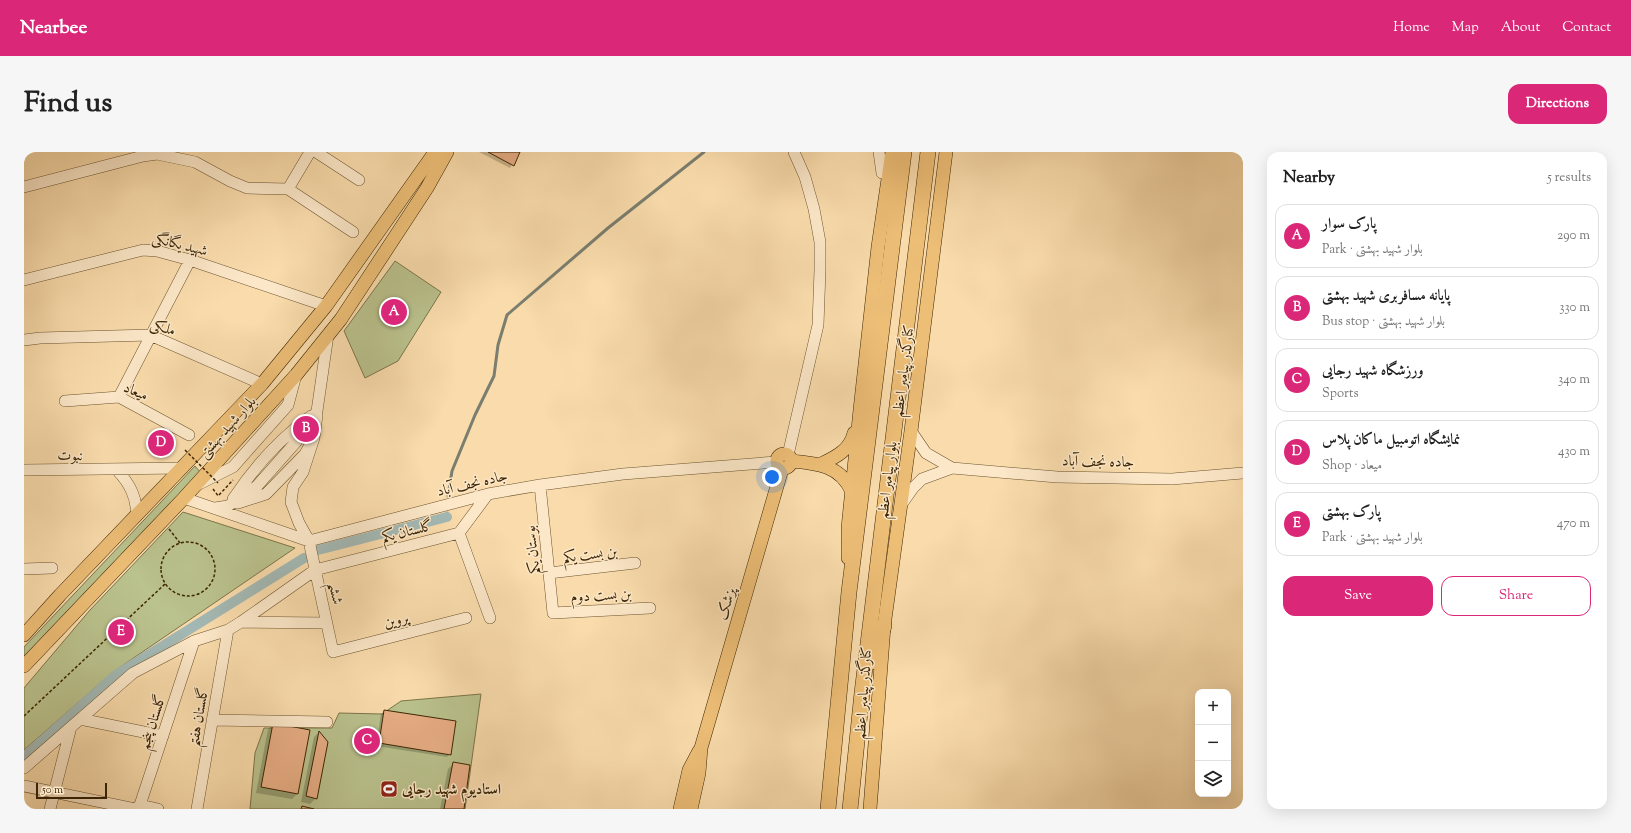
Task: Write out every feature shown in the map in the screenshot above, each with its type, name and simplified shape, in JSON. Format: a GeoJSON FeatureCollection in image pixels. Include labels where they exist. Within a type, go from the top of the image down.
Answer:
{"type":"FeatureCollection","features":[{"type":"Feature","properties":{"kind":"highway","name":"بلوار پیامبر اعظم"},"geometry":{"type":"LineString","coordinates":[[828,809],[849,592],[904,152]]}},
{"type":"Feature","properties":{"kind":"highway","name":"بلوار پیامبر اعظم"},"geometry":{"type":"LineString","coordinates":[[850,809],[862,693],[928,152]]}},
{"type":"Feature","properties":{"kind":"highway"},"geometry":{"type":"LineString","coordinates":[[862,693],[884,626]]}},
{"type":"Feature","properties":{"kind":"main road","name":"بلوار شهید بهشتی"},"geometry":{"type":"LineString","coordinates":[[417,176],[428,152]]}},
{"type":"Feature","properties":{"kind":"main road","name":"بلوار شهید بهشتی"},"geometry":{"type":"LineString","coordinates":[[24,635],[60,595],[262,384],[326,306],[435,152]]}},
{"type":"Feature","properties":{"kind":"main road","name":"بلوار شهید بهشتی"},"geometry":{"type":"LineString","coordinates":[[24,666],[162,522],[296,375],[341,319],[427,188],[448,152]]}},
{"type":"Feature","properties":{"kind":"main road","name":"بلوار شهید بهشتی"},"geometry":{"type":"LineString","coordinates":[[427,188],[454,152]]}},
{"type":"Feature","properties":{"kind":"main road"},"geometry":{"type":"LineString","coordinates":[[883,204],[882,173],[884,152]]}},
{"type":"Feature","properties":{"kind":"main road"},"geometry":{"type":"LineString","coordinates":[[849,592],[848,549],[860,410],[883,204],[892,152]]}},
{"type":"Feature","properties":{"kind":"main road","name":"کنارگذر پیامبر اعظم"},"geometry":{"type":"LineString","coordinates":[[870,809],[884,626],[911,431],[944,171],[948,152]]}},
{"type":"Feature","properties":{"kind":"main road"},"geometry":{"type":"LineString","coordinates":[[821,464],[835,458],[850,444],[860,410]]}},
{"type":"Feature","properties":{"kind":"main road","name":"جاده نجف آباد"},"geometry":{"type":"LineString","coordinates":[[784,462],[821,464]]}},
{"type":"Feature","properties":{"kind":"main road","name":"پزشک"},"geometry":{"type":"LineString","coordinates":[[691,809],[699,773],[701,748],[784,462]]}},
{"type":"Feature","properties":{"kind":"main road"},"geometry":{"type":"LineString","coordinates":[[821,464],[840,475],[849,485],[852,492]]}},
{"type":"Feature","properties":{"kind":"main road","name":"پزشک"},"geometry":{"type":"LineString","coordinates":[[680,809],[689,770],[701,748]]}},
{"type":"Feature","properties":{"kind":"street"},"geometry":{"type":"LineString","coordinates":[[288,189],[310,152]]}},
{"type":"Feature","properties":{"kind":"street"},"geometry":{"type":"LineString","coordinates":[[316,152],[359,180]]}},
{"type":"Feature","properties":{"kind":"street"},"geometry":{"type":"LineString","coordinates":[[784,462],[818,325],[820,270],[820,242],[814,209],[805,177],[794,152]]}},
{"type":"Feature","properties":{"kind":"street"},"geometry":{"type":"LineString","coordinates":[[879,152],[882,173]]}},
{"type":"Feature","properties":{"kind":"street"},"geometry":{"type":"LineString","coordinates":[[24,187],[157,154],[197,157],[230,181],[247,188],[288,189],[353,232]]}},
{"type":"Feature","properties":{"kind":"street","name":"شهید یگانگی"},"geometry":{"type":"LineString","coordinates":[[24,280],[143,250],[157,251],[190,260],[326,306]]}},
{"type":"Feature","properties":{"kind":"street"},"geometry":{"type":"LineString","coordinates":[[119,397],[190,260]]}},
{"type":"Feature","properties":{"kind":"street","name":"ملکی"},"geometry":{"type":"LineString","coordinates":[[24,340],[40,338],[150,335],[262,384]]}},
{"type":"Feature","properties":{"kind":"street"},"geometry":{"type":"LineString","coordinates":[[214,508],[228,506],[266,494],[305,454],[314,438],[328,335]]}},
{"type":"Feature","properties":{"kind":"street","name":"میعاد"},"geometry":{"type":"LineString","coordinates":[[65,401],[119,397],[189,434]]}},
{"type":"Feature","properties":{"kind":"street"},"geometry":{"type":"LineString","coordinates":[[228,506],[247,478],[287,433],[317,411]]}},
{"type":"Feature","properties":{"kind":"street"},"geometry":{"type":"LineString","coordinates":[[911,431],[926,453],[952,468]]}},
{"type":"Feature","properties":{"kind":"street","name":"ششم"},"geometry":{"type":"LineString","coordinates":[[314,438],[303,472],[293,487],[291,502],[299,523],[309,541],[333,652]]}},
{"type":"Feature","properties":{"kind":"street","name":"جاده نجف آباد"},"geometry":{"type":"LineString","coordinates":[[309,541],[488,494],[540,485],[623,474],[784,462]]}},
{"type":"Feature","properties":{"kind":"street","name":"نبوت"},"geometry":{"type":"LineString","coordinates":[[24,470],[183,468]]}},
{"type":"Feature","properties":{"kind":"street"},"geometry":{"type":"LineString","coordinates":[[900,507],[912,488],[922,479],[952,468]]}},
{"type":"Feature","properties":{"kind":"street","name":"جاده نجف آباد"},"geometry":{"type":"LineString","coordinates":[[952,468],[1057,476],[1172,479],[1243,473]]}},
{"type":"Feature","properties":{"kind":"street"},"geometry":{"type":"LineString","coordinates":[[117,470],[126,479],[132,490],[138,515]]}},
{"type":"Feature","properties":{"kind":"street","name":"بوستان یکم"},"geometry":{"type":"LineString","coordinates":[[540,485],[553,613]]}},
{"type":"Feature","properties":{"kind":"street"},"geometry":{"type":"LineString","coordinates":[[488,494],[459,533],[490,618]]}},
{"type":"Feature","properties":{"kind":"street"},"geometry":{"type":"LineString","coordinates":[[184,498],[309,541]]}},
{"type":"Feature","properties":{"kind":"street","name":"گلستان یکم"},"geometry":{"type":"LineString","coordinates":[[315,570],[459,533]]}},
{"type":"Feature","properties":{"kind":"street","name":"بن بست یکم"},"geometry":{"type":"LineString","coordinates":[[549,573],[635,563]]}},
{"type":"Feature","properties":{"kind":"street"},"geometry":{"type":"LineString","coordinates":[[24,569],[52,568]]}},
{"type":"Feature","properties":{"kind":"street"},"geometry":{"type":"LineString","coordinates":[[24,768],[133,673],[194,642],[228,630],[315,570]]}},
{"type":"Feature","properties":{"kind":"street","name":"بن بست دوم"},"geometry":{"type":"LineString","coordinates":[[553,613],[650,608]]}},
{"type":"Feature","properties":{"kind":"street","name":"پروین"},"geometry":{"type":"LineString","coordinates":[[333,652],[466,618]]}},
{"type":"Feature","properties":{"kind":"street"},"geometry":{"type":"LineString","coordinates":[[241,622],[327,623]]}},
{"type":"Feature","properties":{"kind":"street","name":"گلستان هفتم"},"geometry":{"type":"LineString","coordinates":[[197,809],[228,630]]}},
{"type":"Feature","properties":{"kind":"street","name":"گلستان پنجم"},"geometry":{"type":"LineString","coordinates":[[137,808],[163,736],[194,642]]}},
{"type":"Feature","properties":{"kind":"street"},"geometry":{"type":"LineString","coordinates":[[212,720],[327,722]]}},
{"type":"Feature","properties":{"kind":"street"},"geometry":{"type":"LineString","coordinates":[[75,723],[163,736]]}},
{"type":"Feature","properties":{"kind":"street"},"geometry":{"type":"LineString","coordinates":[[50,809],[75,723]]}},
{"type":"Feature","properties":{"kind":"street"},"geometry":{"type":"LineString","coordinates":[[24,786],[137,808],[158,809]]}},
{"type":"Feature","properties":{"kind":"path"},"geometry":{"type":"LineString","coordinates":[[186,450],[218,483]]}},
{"type":"Feature","properties":{"kind":"path"},"geometry":{"type":"LineString","coordinates":[[219,495],[235,477]]}},
{"type":"Feature","properties":{"kind":"path"},"geometry":{"type":"LineString","coordinates":[[162,522],[169,528],[180,543]]}},
{"type":"Feature","properties":{"kind":"path"},"geometry":{"type":"LineString","coordinates":[[188,542],[204,548],[214,562],[213,579],[203,592],[191,596],[178,595],[170,590],[165,584],[161,572],[162,560],[172,547],[180,543],[188,542]]}},
{"type":"Feature","properties":{"kind":"path"},"geometry":{"type":"LineString","coordinates":[[24,716],[165,584]]}},
{"type":"Feature","properties":{"kind":"green space"},"geometry":{"type":"Polygon","coordinates":[[[395,261],[441,292],[398,361],[365,378],[344,331],[395,261]]]}},
{"type":"Feature","properties":{"kind":"green space"},"geometry":{"type":"Polygon","coordinates":[[[195,466],[200,472],[24,657],[24,647],[195,466]]]}},
{"type":"Feature","properties":{"kind":"green space"},"geometry":{"type":"Polygon","coordinates":[[[183,512],[295,548],[113,672],[24,750],[24,688],[90,610],[183,512]]]}},
{"type":"Feature","properties":{"kind":"green space"},"geometry":{"type":"Polygon","coordinates":[[[481,694],[465,809],[250,809],[255,753],[264,728],[332,728],[339,713],[382,714],[401,701],[481,694]]]}},
{"type":"Feature","properties":{"kind":"building"},"geometry":{"type":"Polygon","coordinates":[[[488,152],[520,152],[514,166],[488,152]]]}},
{"type":"Feature","properties":{"kind":"building"},"geometry":{"type":"Polygon","coordinates":[[[384,710],[456,721],[451,755],[379,743],[384,710]]]}},
{"type":"Feature","properties":{"kind":"building"},"geometry":{"type":"Polygon","coordinates":[[[273,723],[310,730],[298,794],[261,787],[273,723]]]}},
{"type":"Feature","properties":{"kind":"building"},"geometry":{"type":"Polygon","coordinates":[[[319,731],[328,742],[317,799],[306,796],[319,731]]]}},
{"type":"Feature","properties":{"kind":"building"},"geometry":{"type":"Polygon","coordinates":[[[453,762],[470,765],[464,809],[444,809],[453,762]]]}},
{"type":"Feature","properties":{"kind":"building"},"geometry":{"type":"Polygon","coordinates":[[[302,806],[314,809],[301,809],[302,806]]]}},
{"type":"Feature","properties":{"kind":"waterway"},"geometry":{"type":"LineString","coordinates":[[448,496],[452,471],[475,415],[494,376],[498,345],[507,315],[608,228],[704,152]]}},
{"type":"Feature","properties":{"kind":"waterway"},"geometry":{"type":"LineString","coordinates":[[318,550],[447,517]]}},
{"type":"Feature","properties":{"kind":"waterway"},"geometry":{"type":"LineString","coordinates":[[24,757],[116,675],[304,558]]}},
{"type":"Feature","properties":{"kind":"place","name":"پارک سوار"},"geometry":{"type":"Point","coordinates":[394,312]}},
{"type":"Feature","properties":{"kind":"place","name":"پایانه مسافربری شهید بهشتی"},"geometry":{"type":"Point","coordinates":[306,429]}},
{"type":"Feature","properties":{"kind":"place","name":"نمایشگاه اتومبیل ماکان پلاس"},"geometry":{"type":"Point","coordinates":[161,443]}},
{"type":"Feature","properties":{"kind":"place","name":"پارک بهشتی"},"geometry":{"type":"Point","coordinates":[121,632]}},
{"type":"Feature","properties":{"kind":"place","name":"ورزشگاه شهید رجایی"},"geometry":{"type":"Point","coordinates":[367,741]}},
{"type":"Feature","properties":{"kind":"place","name":"استادیوم شهید رجایی"},"geometry":{"type":"Point","coordinates":[389,789]}}]}
